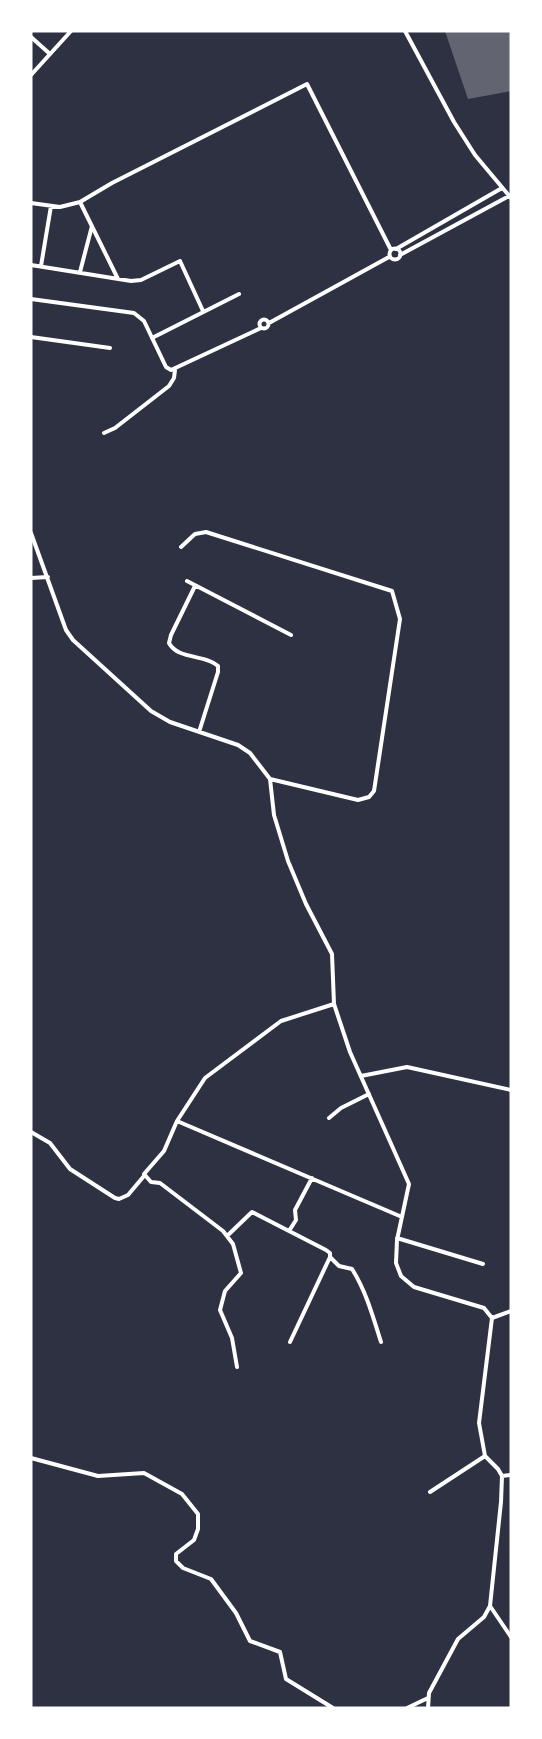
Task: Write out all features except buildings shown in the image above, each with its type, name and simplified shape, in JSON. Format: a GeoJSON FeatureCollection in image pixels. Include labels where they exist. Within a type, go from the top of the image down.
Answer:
{"type":"FeatureCollection","features":[{"type":"Feature","properties":{"kind":"street"},"geometry":{"type":"LineString","coordinates":[[31,75],[70,31]]}},
{"type":"Feature","properties":{"kind":"street"},"geometry":{"type":"LineString","coordinates":[[389,256],[395,260],[400,255],[510,197],[475,155],[454,122],[406,31]]}},
{"type":"Feature","properties":{"kind":"street"},"geometry":{"type":"LineString","coordinates":[[31,38],[50,54]]}},
{"type":"Feature","properties":{"kind":"street"},"geometry":{"type":"LineString","coordinates":[[31,203],[60,207],[80,202],[112,183],[307,84],[391,250],[389,256],[269,323],[266,328],[261,328],[175,370],[166,367],[144,321],[134,313],[31,299]]}},
{"type":"Feature","properties":{"kind":"street"},"geometry":{"type":"LineString","coordinates":[[391,250],[396,249],[502,188]]}},
{"type":"Feature","properties":{"kind":"street"},"geometry":{"type":"LineString","coordinates":[[80,202],[118,279]]}},
{"type":"Feature","properties":{"kind":"street"},"geometry":{"type":"LineString","coordinates":[[41,266],[51,206]]}},
{"type":"Feature","properties":{"kind":"street"},"geometry":{"type":"LineString","coordinates":[[80,272],[92,225]]}},
{"type":"Feature","properties":{"kind":"street"},"geometry":{"type":"LineString","coordinates":[[396,249],[400,255]]}},
{"type":"Feature","properties":{"kind":"street"},"geometry":{"type":"LineString","coordinates":[[31,265],[131,281],[141,280],[180,260],[202,311]]}},
{"type":"Feature","properties":{"kind":"street"},"geometry":{"type":"LineString","coordinates":[[152,338],[202,311],[240,294]]}},
{"type":"Feature","properties":{"kind":"street"},"geometry":{"type":"LineString","coordinates":[[261,328],[259,324],[262,320],[269,323]]}},
{"type":"Feature","properties":{"kind":"street"},"geometry":{"type":"LineString","coordinates":[[31,337],[110,348]]}},
{"type":"Feature","properties":{"kind":"street"},"geometry":{"type":"LineString","coordinates":[[104,432],[115,428],[169,386],[174,378],[175,370]]}},
{"type":"Feature","properties":{"kind":"street"},"geometry":{"type":"LineString","coordinates":[[181,547],[195,534],[206,532],[392,591],[400,619],[374,791],[369,797],[358,800],[270,780]]}},
{"type":"Feature","properties":{"kind":"street"},"geometry":{"type":"LineString","coordinates":[[31,533],[66,630],[73,640],[152,711],[170,722],[238,745],[250,753],[270,780],[274,814],[288,861],[306,904],[332,954],[334,1004],[350,1052],[409,1184],[398,1238],[396,1263],[401,1276],[414,1287],[484,1308],[492,1318],[479,1423],[485,1456],[502,1476],[490,1606],[484,1617],[458,1639],[428,1698],[428,1708]]}},
{"type":"Feature","properties":{"kind":"street"},"geometry":{"type":"LineString","coordinates":[[31,578],[48,577]]}},
{"type":"Feature","properties":{"kind":"street"},"geometry":{"type":"LineString","coordinates":[[186,581],[291,635]]}},
{"type":"Feature","properties":{"kind":"street"},"geometry":{"type":"LineString","coordinates":[[195,586],[170,635],[169,643],[177,652],[213,662],[218,666],[218,672],[199,732]]}},
{"type":"Feature","properties":{"kind":"street"},"geometry":{"type":"LineString","coordinates":[[31,1132],[50,1143],[70,1169],[119,1199],[128,1195],[144,1176],[144,1173],[164,1151],[177,1121],[205,1078],[281,1021],[334,1004]]}},
{"type":"Feature","properties":{"kind":"street"},"geometry":{"type":"LineString","coordinates":[[361,1076],[407,1067],[511,1090]]}},
{"type":"Feature","properties":{"kind":"street"},"geometry":{"type":"LineString","coordinates":[[329,1118],[341,1108],[368,1094]]}},
{"type":"Feature","properties":{"kind":"street"},"geometry":{"type":"LineString","coordinates":[[177,1121],[402,1217]]}},
{"type":"Feature","properties":{"kind":"street"},"geometry":{"type":"LineString","coordinates":[[144,1176],[151,1182],[160,1184],[227,1236],[233,1244],[240,1272],[225,1291],[220,1310],[232,1338],[237,1367]]}},
{"type":"Feature","properties":{"kind":"street"},"geometry":{"type":"LineString","coordinates":[[289,1231],[296,1220],[295,1210],[312,1178]]}},
{"type":"Feature","properties":{"kind":"street"},"geometry":{"type":"LineString","coordinates":[[227,1236],[252,1212],[330,1253],[330,1258],[290,1342]]}},
{"type":"Feature","properties":{"kind":"street"},"geometry":{"type":"LineString","coordinates":[[398,1238],[483,1264]]}},
{"type":"Feature","properties":{"kind":"street"},"geometry":{"type":"LineString","coordinates":[[330,1258],[339,1266],[352,1269],[366,1297],[381,1342]]}},
{"type":"Feature","properties":{"kind":"street"},"geometry":{"type":"LineString","coordinates":[[492,1318],[511,1311]]}},
{"type":"Feature","properties":{"kind":"street"},"geometry":{"type":"LineString","coordinates":[[430,1492],[485,1456]]}},
{"type":"Feature","properties":{"kind":"street"},"geometry":{"type":"LineString","coordinates":[[31,1458],[98,1476],[144,1473],[182,1494],[198,1514],[198,1529],[194,1540],[176,1554],[176,1561],[183,1568],[211,1579],[236,1612],[250,1641],[280,1652],[286,1679],[333,1708]]}},
{"type":"Feature","properties":{"kind":"street"},"geometry":{"type":"LineString","coordinates":[[502,1476],[511,1475]]}},
{"type":"Feature","properties":{"kind":"street"},"geometry":{"type":"LineString","coordinates":[[490,1606],[511,1637]]}},
{"type":"Feature","properties":{"kind":"street"},"geometry":{"type":"LineString","coordinates":[[407,1708],[428,1698]]}}]}
